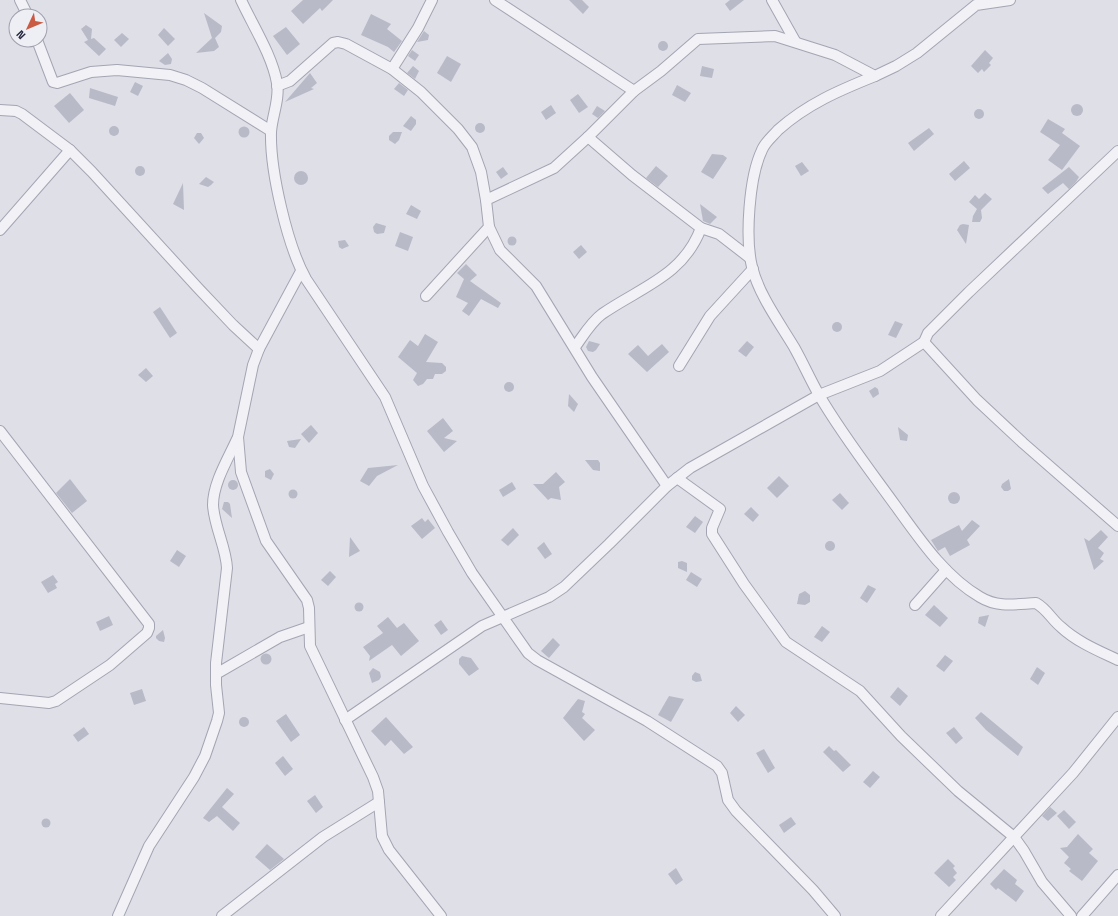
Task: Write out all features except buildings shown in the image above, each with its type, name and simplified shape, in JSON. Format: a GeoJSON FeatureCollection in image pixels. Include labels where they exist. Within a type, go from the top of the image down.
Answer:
{"type":"FeatureCollection","features":[{"type":"Feature","properties":{"kind":"street"},"geometry":{"type":"LineString","coordinates":[[241,0],[274,71],[278,86],[271,131],[276,181],[301,270],[385,397],[423,486],[472,573],[528,653],[537,660],[646,721],[717,766],[722,773],[728,800],[736,811],[813,890],[834,916]]}},
{"type":"Feature","properties":{"kind":"street"},"geometry":{"type":"LineString","coordinates":[[392,69],[418,28],[432,0]]}},
{"type":"Feature","properties":{"kind":"street"},"geometry":{"type":"LineString","coordinates":[[495,0],[634,91]]}},
{"type":"Feature","properties":{"kind":"street"},"geometry":{"type":"LineString","coordinates":[[772,0],[795,41]]}},
{"type":"Feature","properties":{"kind":"street"},"geometry":{"type":"LineString","coordinates":[[1010,0],[992,1],[976,5],[917,53],[896,66],[875,76],[818,100],[793,116],[772,136],[762,149],[756,171],[749,210],[748,235],[750,258],[763,294],[819,395],[866,465],[909,525],[946,570],[980,597],[997,605],[1036,603],[1042,606],[1061,628],[1081,641],[1118,660]]}},
{"type":"Feature","properties":{"kind":"street"},"geometry":{"type":"LineString","coordinates":[[486,200],[554,168],[588,137],[634,91],[661,71],[698,39],[767,35],[795,41],[835,55],[875,76]]}},
{"type":"Feature","properties":{"kind":"street"},"geometry":{"type":"LineString","coordinates":[[278,86],[290,81],[333,43],[338,42],[346,44],[392,69],[421,92],[458,129],[472,147],[481,172],[489,227],[500,250],[536,286],[575,347],[592,377],[667,486]]}},
{"type":"Feature","properties":{"kind":"street"},"geometry":{"type":"LineString","coordinates":[[40,48],[53,82],[57,83],[90,72],[117,70],[170,75],[186,80],[202,88],[271,131]]}},
{"type":"Feature","properties":{"kind":"street"},"geometry":{"type":"LineString","coordinates":[[0,110],[16,111],[22,114],[70,150],[198,288],[259,349]]}},
{"type":"Feature","properties":{"kind":"street"},"geometry":{"type":"LineString","coordinates":[[588,137],[632,175],[701,228],[720,234],[750,258]]}},
{"type":"Feature","properties":{"kind":"street"},"geometry":{"type":"LineString","coordinates":[[0,230],[70,150]]}},
{"type":"Feature","properties":{"kind":"street"},"geometry":{"type":"LineString","coordinates":[[345,720],[482,626],[549,597],[564,587],[667,486],[690,468],[819,395],[880,371],[924,342],[928,333],[969,292],[1118,151]]}},
{"type":"Feature","properties":{"kind":"street"},"geometry":{"type":"LineString","coordinates":[[426,296],[489,227]]}},
{"type":"Feature","properties":{"kind":"street"},"geometry":{"type":"LineString","coordinates":[[575,347],[601,315],[671,272],[696,242],[701,228]]}},
{"type":"Feature","properties":{"kind":"street"},"geometry":{"type":"LineString","coordinates":[[679,366],[710,316],[753,269]]}},
{"type":"Feature","properties":{"kind":"street"},"geometry":{"type":"LineString","coordinates":[[118,916],[149,846],[187,789],[205,756],[219,713],[216,674],[227,568],[226,557],[214,507],[214,495],[221,473],[238,437],[253,365],[259,349],[301,270]]}},
{"type":"Feature","properties":{"kind":"street"},"geometry":{"type":"LineString","coordinates":[[924,342],[982,405],[1118,526]]}},
{"type":"Feature","properties":{"kind":"street"},"geometry":{"type":"LineString","coordinates":[[0,431],[149,624],[150,628],[146,634],[110,665],[56,701],[49,703],[0,698]]}},
{"type":"Feature","properties":{"kind":"street"},"geometry":{"type":"LineString","coordinates":[[238,437],[241,472],[266,541],[307,600],[309,608],[310,646],[373,777],[378,791],[382,836],[389,850],[441,916]]}},
{"type":"Feature","properties":{"kind":"street"},"geometry":{"type":"LineString","coordinates":[[677,478],[720,509],[712,528],[712,534],[744,584],[786,642],[860,691],[901,736],[946,781],[1014,837],[1042,882],[1071,916]]}},
{"type":"Feature","properties":{"kind":"street"},"geometry":{"type":"LineString","coordinates":[[915,605],[946,570]]}},
{"type":"Feature","properties":{"kind":"street"},"geometry":{"type":"LineString","coordinates":[[216,674],[280,637],[309,627]]}},
{"type":"Feature","properties":{"kind":"street"},"geometry":{"type":"LineString","coordinates":[[941,916],[1073,773],[1118,717]]}},
{"type":"Feature","properties":{"kind":"street"},"geometry":{"type":"LineString","coordinates":[[222,916],[323,837],[379,802]]}},
{"type":"Feature","properties":{"kind":"street"},"geometry":{"type":"LineString","coordinates":[[1082,916],[1118,875]]}}]}
